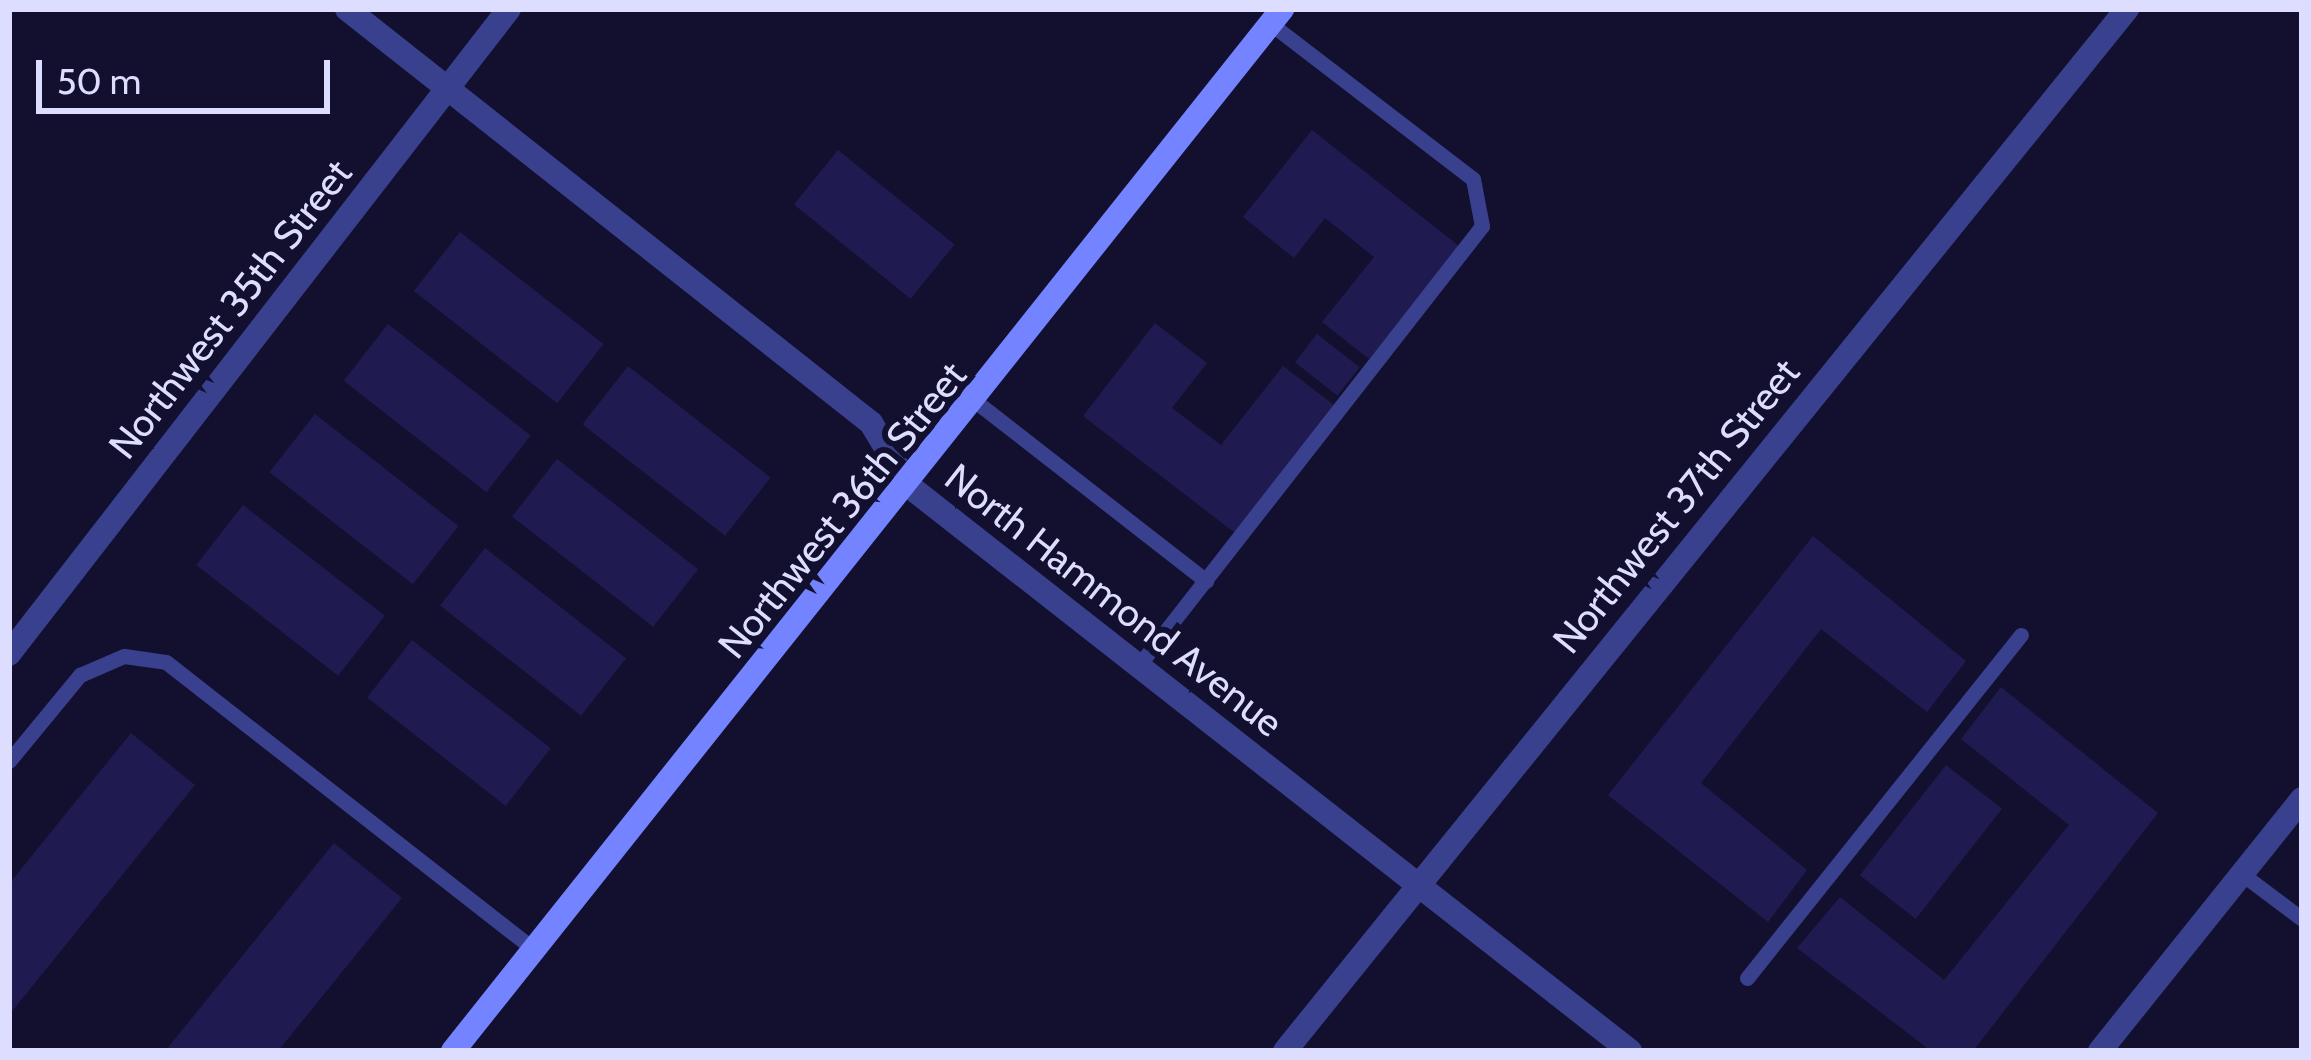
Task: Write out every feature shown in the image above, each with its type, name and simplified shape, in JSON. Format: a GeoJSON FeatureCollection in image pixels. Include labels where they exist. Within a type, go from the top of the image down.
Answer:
{"type":"FeatureCollection","features":[{"type":"Feature","properties":{"kind":"main road","name":"Northwest 36th Street"},"geometry":{"type":"LineString","coordinates":[[453,1051],[909,486],[1276,16]]}},
{"type":"Feature","properties":{"kind":"street","name":"North Hammond Avenue"},"geometry":{"type":"LineString","coordinates":[[347,9],[871,423],[909,486],[1630,1051]]}},
{"type":"Feature","properties":{"kind":"street","name":"Northwest 35th Street"},"geometry":{"type":"LineString","coordinates":[[9,654],[508,9]]}},
{"type":"Feature","properties":{"kind":"street","name":"Northwest 37th Street"},"geometry":{"type":"LineString","coordinates":[[1285,1051],[2127,9]]}},
{"type":"Feature","properties":{"kind":"street"},"geometry":{"type":"LineString","coordinates":[[2100,1051],[2302,799]]}},
{"type":"Feature","properties":{"kind":"lane"},"geometry":{"type":"LineString","coordinates":[[1139,665],[1482,226],[1473,179],[1276,16]]}},
{"type":"Feature","properties":{"kind":"lane"},"geometry":{"type":"LineString","coordinates":[[975,401],[1206,581]]}},
{"type":"Feature","properties":{"kind":"lane"},"geometry":{"type":"LineString","coordinates":[[1747,978],[2021,635]]}},
{"type":"Feature","properties":{"kind":"lane"},"geometry":{"type":"LineString","coordinates":[[9,761],[91,668],[124,656],[166,662],[534,950]]}},
{"type":"Feature","properties":{"kind":"lane"},"geometry":{"type":"LineString","coordinates":[[2242,874],[2302,919]]}},
{"type":"Feature","properties":{"kind":"building"},"geometry":{"type":"Polygon","coordinates":[[[1312,130],[1459,246],[1369,359],[1322,322],[1374,257],[1325,218],[1294,258],[1243,217],[1312,130]]]}},
{"type":"Feature","properties":{"kind":"building"},"geometry":{"type":"Polygon","coordinates":[[[838,150],[955,244],[911,299],[794,204],[838,150]]]}},
{"type":"Feature","properties":{"kind":"building"},"geometry":{"type":"Polygon","coordinates":[[[460,232],[603,344],[557,403],[414,291],[460,232]]]}},
{"type":"Feature","properties":{"kind":"building"},"geometry":{"type":"Polygon","coordinates":[[[1155,323],[1207,363],[1172,408],[1221,445],[1283,366],[1334,405],[1235,533],[1083,416],[1155,323]]]}},
{"type":"Feature","properties":{"kind":"building"},"geometry":{"type":"Polygon","coordinates":[[[388,324],[531,435],[486,492],[344,381],[388,324]]]}},
{"type":"Feature","properties":{"kind":"building"},"geometry":{"type":"Polygon","coordinates":[[[1317,334],[1360,367],[1337,396],[1295,362],[1317,334]]]}},
{"type":"Feature","properties":{"kind":"building"},"geometry":{"type":"Polygon","coordinates":[[[628,366],[771,477],[725,536],[582,424],[628,366]]]}},
{"type":"Feature","properties":{"kind":"building"},"geometry":{"type":"Polygon","coordinates":[[[315,414],[458,526],[413,584],[269,472],[315,414]]]}},
{"type":"Feature","properties":{"kind":"building"},"geometry":{"type":"Polygon","coordinates":[[[557,459],[698,569],[653,627],[512,517],[557,459]]]}},
{"type":"Feature","properties":{"kind":"building"},"geometry":{"type":"Polygon","coordinates":[[[243,505],[385,616],[338,676],[196,565],[243,505]]]}},
{"type":"Feature","properties":{"kind":"building"},"geometry":{"type":"Polygon","coordinates":[[[1813,536],[1966,661],[1927,712],[1821,629],[1701,783],[1807,870],[1768,922],[1608,795],[1813,536]]]}},
{"type":"Feature","properties":{"kind":"building"},"geometry":{"type":"Polygon","coordinates":[[[485,548],[626,658],[581,716],[440,606],[485,548]]]}},
{"type":"Feature","properties":{"kind":"building"},"geometry":{"type":"Polygon","coordinates":[[[412,640],[551,748],[506,806],[367,698],[412,640]]]}},
{"type":"Feature","properties":{"kind":"building"},"geometry":{"type":"Polygon","coordinates":[[[2001,687],[2158,813],[1973,1051],[1931,1051],[1797,948],[1840,897],[1944,980],[2069,825],[1961,739],[2001,687]]]}},
{"type":"Feature","properties":{"kind":"building"},"geometry":{"type":"Polygon","coordinates":[[[131,733],[195,785],[9,1015],[9,884],[131,733]]]}},
{"type":"Feature","properties":{"kind":"building"},"geometry":{"type":"Polygon","coordinates":[[[1946,765],[2002,809],[1916,919],[1860,875],[1946,765]]]}},
{"type":"Feature","properties":{"kind":"building"},"geometry":{"type":"Polygon","coordinates":[[[334,843],[402,898],[278,1051],[165,1051],[334,843]]]}}]}
